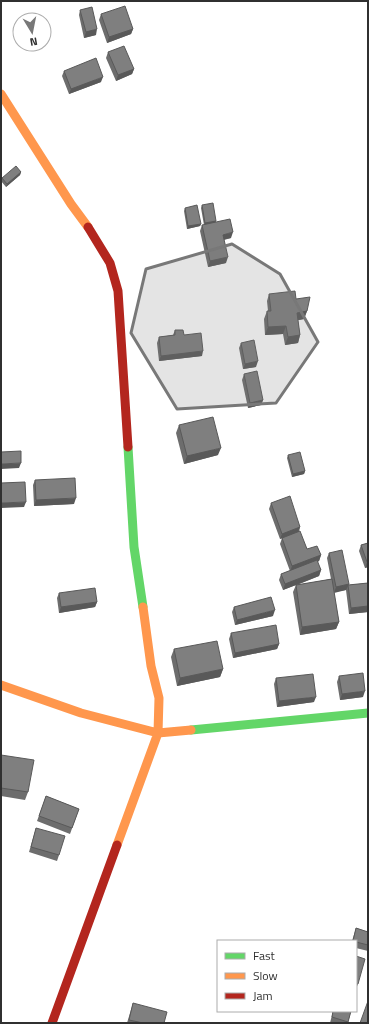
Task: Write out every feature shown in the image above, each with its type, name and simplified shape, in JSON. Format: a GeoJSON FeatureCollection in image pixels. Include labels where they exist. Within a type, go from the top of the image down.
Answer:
{"type":"FeatureCollection","features":[{"type":"Feature","properties":{"kind":"street"},"geometry":{"type":"LineString","coordinates":[[1,94],[71,204],[96,238],[110,263],[118,291],[134,547],[151,666],[159,698],[158,733],[52,1023]]}},
{"type":"Feature","properties":{"kind":"street"},"geometry":{"type":"LineString","coordinates":[[1,685],[81,713],[158,733],[368,713]]}},
{"type":"Feature","properties":{"kind":"highlighted area"},"geometry":{"type":"Polygon","coordinates":[[[232,244],[280,274],[318,342],[276,403],[177,409],[131,333],[146,269],[232,244]]]}},
{"type":"Feature","properties":{"kind":"building"},"geometry":{"type":"Polygon","coordinates":[[[125,6],[133,29],[109,37],[101,14],[125,6]]]}},
{"type":"Feature","properties":{"kind":"building"},"geometry":{"type":"Polygon","coordinates":[[[92,7],[97,29],[86,32],[80,10],[92,7]]]}},
{"type":"Feature","properties":{"kind":"building"},"geometry":{"type":"Polygon","coordinates":[[[124,46],[134,69],[118,75],[108,52],[124,46]]]}},
{"type":"Feature","properties":{"kind":"building"},"geometry":{"type":"Polygon","coordinates":[[[96,58],[103,77],[71,89],[64,71],[96,58]]]}},
{"type":"Feature","properties":{"kind":"building"},"geometry":{"type":"Polygon","coordinates":[[[16,166],[21,172],[7,184],[2,178],[16,166]]]}},
{"type":"Feature","properties":{"kind":"building"},"geometry":{"type":"Polygon","coordinates":[[[213,203],[216,221],[205,223],[202,205],[213,203]]]}},
{"type":"Feature","properties":{"kind":"building"},"geometry":{"type":"Polygon","coordinates":[[[197,205],[201,224],[188,226],[185,208],[197,205]]]}},
{"type":"Feature","properties":{"kind":"building"},"geometry":{"type":"Polygon","coordinates":[[[230,219],[233,232],[223,235],[228,257],[210,261],[202,225],[230,219]]]}},
{"type":"Feature","properties":{"kind":"building"},"geometry":{"type":"Polygon","coordinates":[[[295,291],[296,299],[310,297],[307,311],[297,313],[300,335],[288,337],[286,326],[268,327],[267,311],[271,311],[269,294],[295,291]]]}},
{"type":"Feature","properties":{"kind":"building"},"geometry":{"type":"Polygon","coordinates":[[[175,330],[183,330],[184,335],[201,333],[203,351],[161,356],[159,337],[175,335],[175,330]]]}},
{"type":"Feature","properties":{"kind":"building"},"geometry":{"type":"Polygon","coordinates":[[[254,340],[258,361],[245,364],[241,343],[254,340]]]}},
{"type":"Feature","properties":{"kind":"building"},"geometry":{"type":"Polygon","coordinates":[[[257,371],[263,400],[250,403],[244,374],[257,371]]]}},
{"type":"Feature","properties":{"kind":"building"},"geometry":{"type":"Polygon","coordinates":[[[213,417],[221,448],[187,456],[179,425],[213,417]]]}},
{"type":"Feature","properties":{"kind":"building"},"geometry":{"type":"Polygon","coordinates":[[[21,451],[21,463],[1,464],[1,452],[21,451]]]}},
{"type":"Feature","properties":{"kind":"building"},"geometry":{"type":"Polygon","coordinates":[[[300,452],[305,471],[293,474],[288,455],[300,452]]]}},
{"type":"Feature","properties":{"kind":"building"},"geometry":{"type":"Polygon","coordinates":[[[75,478],[76,498],[36,500],[35,480],[75,478]]]}},
{"type":"Feature","properties":{"kind":"building"},"geometry":{"type":"Polygon","coordinates":[[[25,482],[26,502],[1,503],[1,483],[25,482]]]}},
{"type":"Feature","properties":{"kind":"building"},"geometry":{"type":"Polygon","coordinates":[[[290,496],[300,527],[282,534],[271,503],[290,496]]]}},
{"type":"Feature","properties":{"kind":"building"},"geometry":{"type":"Polygon","coordinates":[[[300,531],[307,549],[317,546],[321,555],[292,566],[282,538],[300,531]]]}},
{"type":"Feature","properties":{"kind":"building"},"geometry":{"type":"Polygon","coordinates":[[[368,543],[368,562],[367,562],[361,545],[368,543]]]}},
{"type":"Feature","properties":{"kind":"building"},"geometry":{"type":"Polygon","coordinates":[[[342,550],[349,584],[336,587],[329,553],[342,550]]]}},
{"type":"Feature","properties":{"kind":"building"},"geometry":{"type":"Polygon","coordinates":[[[317,560],[321,570],[285,584],[281,574],[317,560]]]}},
{"type":"Feature","properties":{"kind":"building"},"geometry":{"type":"Polygon","coordinates":[[[332,579],[339,622],[302,627],[296,585],[332,579]]]}},
{"type":"Feature","properties":{"kind":"building"},"geometry":{"type":"Polygon","coordinates":[[[368,583],[368,606],[351,608],[348,585],[368,583]]]}},
{"type":"Feature","properties":{"kind":"building"},"geometry":{"type":"Polygon","coordinates":[[[95,588],[97,602],[61,607],[59,593],[95,588]]]}},
{"type":"Feature","properties":{"kind":"building"},"geometry":{"type":"Polygon","coordinates":[[[271,597],[275,610],[237,620],[234,607],[271,597]]]}},
{"type":"Feature","properties":{"kind":"building"},"geometry":{"type":"Polygon","coordinates":[[[276,625],[279,644],[235,653],[231,633],[276,625]]]}},
{"type":"Feature","properties":{"kind":"building"},"geometry":{"type":"Polygon","coordinates":[[[217,641],[223,669],[180,678],[174,649],[217,641]]]}},
{"type":"Feature","properties":{"kind":"building"},"geometry":{"type":"Polygon","coordinates":[[[363,673],[365,691],[342,694],[339,676],[363,673]]]}},
{"type":"Feature","properties":{"kind":"building"},"geometry":{"type":"Polygon","coordinates":[[[313,674],[316,697],[279,701],[276,678],[313,674]]]}},
{"type":"Feature","properties":{"kind":"building"},"geometry":{"type":"Polygon","coordinates":[[[1,755],[34,760],[28,792],[1,788],[1,755]]]}},
{"type":"Feature","properties":{"kind":"building"},"geometry":{"type":"Polygon","coordinates":[[[46,796],[79,809],[72,828],[39,816],[46,796]]]}},
{"type":"Feature","properties":{"kind":"building"},"geometry":{"type":"Polygon","coordinates":[[[36,828],[65,836],[59,855],[31,847],[36,828]]]}},
{"type":"Feature","properties":{"kind":"building"},"geometry":{"type":"Polygon","coordinates":[[[356,928],[368,932],[368,945],[357,942],[357,940],[353,940],[356,928]]]}},
{"type":"Feature","properties":{"kind":"building"},"geometry":{"type":"Polygon","coordinates":[[[357,956],[365,959],[357,984],[357,956]]]}},
{"type":"Feature","properties":{"kind":"building"},"geometry":{"type":"Polygon","coordinates":[[[368,1001],[368,1023],[360,1023],[368,1001]]]}},
{"type":"Feature","properties":{"kind":"building"},"geometry":{"type":"Polygon","coordinates":[[[133,1003],[167,1012],[164,1023],[143,1023],[129,1020],[133,1003]]]}},
{"type":"Feature","properties":{"kind":"building"},"geometry":{"type":"Polygon","coordinates":[[[333,1012],[351,1012],[348,1022],[332,1017],[333,1012]]]}},
{"type":"Feature","properties":{"kind":"traffic: fast"},"geometry":{"type":"LineString","coordinates":[[128,447],[134,547],[143,607]]}},
{"type":"Feature","properties":{"kind":"traffic: fast"},"geometry":{"type":"LineString","coordinates":[[191,730],[368,713]]}},
{"type":"Feature","properties":{"kind":"traffic: slow"},"geometry":{"type":"LineString","coordinates":[[1,94],[71,204],[88,227]]}},
{"type":"Feature","properties":{"kind":"traffic: slow"},"geometry":{"type":"LineString","coordinates":[[117,845],[158,733],[159,698],[151,666],[143,607]]}},
{"type":"Feature","properties":{"kind":"traffic: slow"},"geometry":{"type":"LineString","coordinates":[[1,685],[81,713],[158,733],[191,730]]}},
{"type":"Feature","properties":{"kind":"traffic: jam"},"geometry":{"type":"LineString","coordinates":[[88,227],[110,263],[118,291],[128,447]]}},
{"type":"Feature","properties":{"kind":"traffic: jam"},"geometry":{"type":"LineString","coordinates":[[52,1023],[117,845]]}}]}
